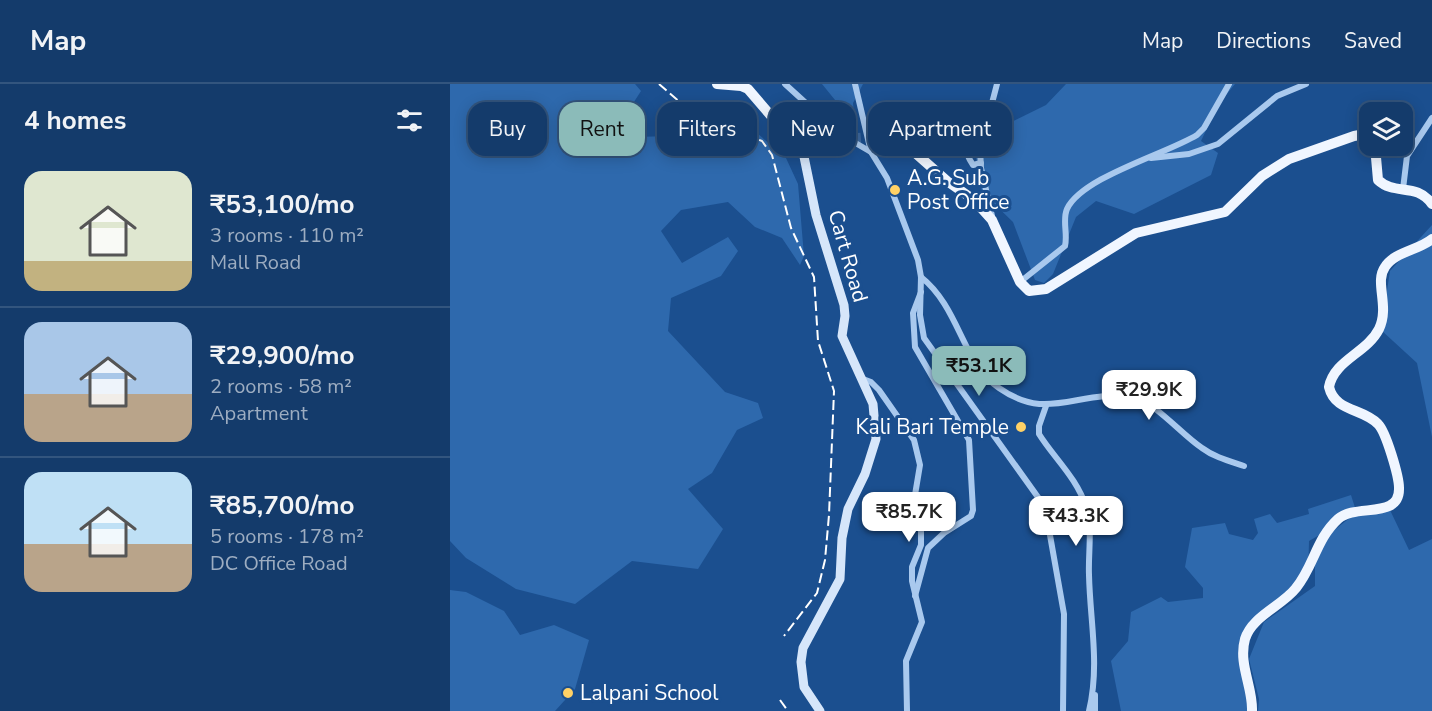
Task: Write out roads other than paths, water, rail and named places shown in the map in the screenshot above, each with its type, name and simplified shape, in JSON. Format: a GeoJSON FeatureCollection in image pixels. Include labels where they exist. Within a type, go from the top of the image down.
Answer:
{"type":"FeatureCollection","features":[{"type":"Feature","properties":{"kind":"main road"},"geometry":{"type":"LineString","coordinates":[[717,84],[741,86],[748,89],[769,114]]}},
{"type":"Feature","properties":{"kind":"main road"},"geometry":{"type":"LineString","coordinates":[[919,156],[947,181],[974,200],[992,220],[1020,282],[1029,291],[1046,289],[1136,233],[1225,212],[1262,176],[1289,159],[1359,135]]}},
{"type":"Feature","properties":{"kind":"main road","name":"Cart Road"},"geometry":{"type":"LineString","coordinates":[[804,156],[816,215],[841,295],[845,316],[842,336],[846,350],[863,379],[873,404],[876,439],[865,474],[848,509],[842,538],[840,579],[803,648],[801,662],[804,687],[820,711]]}},
{"type":"Feature","properties":{"kind":"main road"},"geometry":{"type":"LineString","coordinates":[[1376,156],[1378,180],[1386,186],[1419,191],[1432,204]]}},
{"type":"Feature","properties":{"kind":"main road"},"geometry":{"type":"LineString","coordinates":[[1252,711],[1253,700],[1243,664],[1245,639],[1249,631],[1294,591],[1308,570],[1316,546],[1330,526],[1343,515],[1390,508],[1398,500],[1398,480],[1382,429],[1375,421],[1342,406],[1335,399],[1329,387],[1333,373],[1372,339],[1380,327],[1385,312],[1381,276],[1387,264],[1432,239]]}},
{"type":"Feature","properties":{"kind":"street"},"geometry":{"type":"LineString","coordinates":[[785,84],[840,135],[868,150]]}},
{"type":"Feature","properties":{"kind":"street"},"geometry":{"type":"LineString","coordinates":[[855,84],[868,139]]}},
{"type":"Feature","properties":{"kind":"street"},"geometry":{"type":"LineString","coordinates":[[992,220],[981,163],[984,129],[991,113],[997,84]]}},
{"type":"Feature","properties":{"kind":"street"},"geometry":{"type":"LineString","coordinates":[[1020,282],[1065,246],[1065,216],[1071,202],[1104,177],[1197,135],[1204,128],[1229,84]]}},
{"type":"Feature","properties":{"kind":"street"},"geometry":{"type":"LineString","coordinates":[[1148,158],[1170,158],[1218,144],[1277,96],[1306,84]]}},
{"type":"Feature","properties":{"kind":"street"},"geometry":{"type":"LineString","coordinates":[[1403,189],[1407,156],[1432,118]]}},
{"type":"Feature","properties":{"kind":"street"},"geometry":{"type":"LineString","coordinates":[[873,156],[897,200],[921,276],[920,315],[924,338],[1045,507],[1064,614],[1063,711]]}},
{"type":"Feature","properties":{"kind":"street"},"geometry":{"type":"LineString","coordinates":[[968,156],[973,165],[981,163]]}},
{"type":"Feature","properties":{"kind":"street"},"geometry":{"type":"LineString","coordinates":[[921,276],[942,297],[973,358],[987,377],[1007,393],[1046,406],[1103,396],[1131,396],[1147,404],[1212,455],[1244,466]]}},
{"type":"Feature","properties":{"kind":"street"},"geometry":{"type":"LineString","coordinates":[[915,596],[928,548],[944,533],[971,516],[973,510],[969,440],[915,347],[913,313],[922,291]]}},
{"type":"Feature","properties":{"kind":"street"},"geometry":{"type":"LineString","coordinates":[[863,379],[871,382],[879,390],[914,440],[920,465],[912,513],[921,530],[921,545],[912,567],[915,596],[922,622],[906,661],[907,711]]}},
{"type":"Feature","properties":{"kind":"street"},"geometry":{"type":"LineString","coordinates":[[1046,406],[1039,426],[1039,434],[1077,488],[1090,522],[1088,573],[1095,640],[1095,711]]}},
{"type":"Feature","properties":{"kind":"street"},"geometry":{"type":"LineString","coordinates":[[1089,711],[1094,685]]}},
{"type":"Feature","properties":{"kind":"tunnel"},"geometry":{"type":"LineString","coordinates":[[856,138],[868,137]]}},
{"type":"Feature","properties":{"kind":"railway"},"geometry":{"type":"LineString","coordinates":[[659,84],[690,111],[762,141],[772,155],[791,228],[814,277],[818,341],[834,391],[829,515],[825,560],[817,593],[784,636]]}},
{"type":"Feature","properties":{"kind":"railway"},"geometry":{"type":"LineString","coordinates":[[780,700],[788,711]]}},
{"type":"Feature","properties":{"kind":"place","name":"A.G. Sub Post Office"},"geometry":{"type":"Point","coordinates":[895,190]}},
{"type":"Feature","properties":{"kind":"place","name":"Kali Bari Temple"},"geometry":{"type":"Point","coordinates":[1021,427]}},
{"type":"Feature","properties":{"kind":"place","name":"Lalpani School"},"geometry":{"type":"Point","coordinates":[568,693]}}]}
